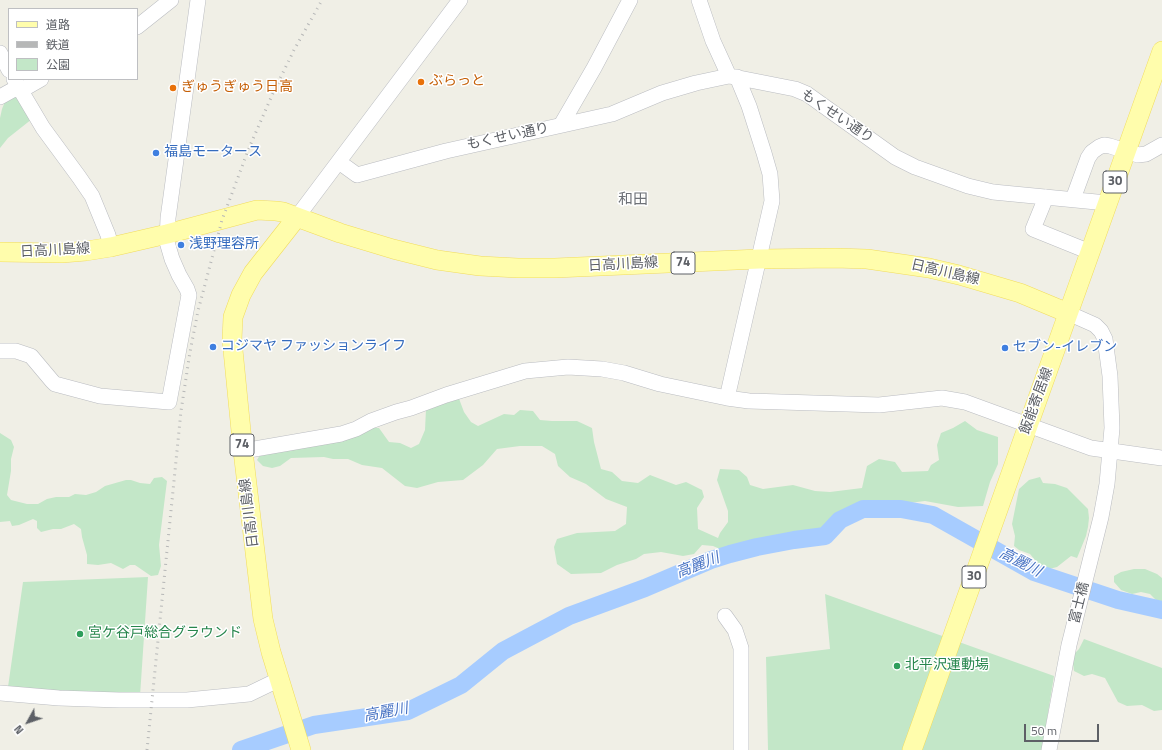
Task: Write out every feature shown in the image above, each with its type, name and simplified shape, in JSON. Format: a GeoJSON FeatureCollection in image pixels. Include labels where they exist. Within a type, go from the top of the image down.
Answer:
{"type":"FeatureCollection","features":[{"type":"Feature","properties":{"kind":"main road","name":"飯能寄居線"},"geometry":{"type":"LineString","coordinates":[[912,750],[1162,51]]}},
{"type":"Feature","properties":{"kind":"main road","name":"日高川島線"},"geometry":{"type":"LineString","coordinates":[[0,252],[62,253],[111,247],[257,210],[276,211],[393,249],[437,260],[480,266],[555,268],[759,259],[867,259],[929,268],[990,283],[1020,293],[1068,313]]}},
{"type":"Feature","properties":{"kind":"main road","name":"日高川島線"},"geometry":{"type":"LineString","coordinates":[[297,217],[254,273],[241,296],[234,317],[232,340],[243,451],[263,619],[301,750]]}},
{"type":"Feature","properties":{"kind":"street"},"geometry":{"type":"LineString","coordinates":[[138,26],[171,0]]}},
{"type":"Feature","properties":{"kind":"street"},"geometry":{"type":"LineString","coordinates":[[0,351],[16,351],[31,356],[56,384],[100,396],[170,402],[189,295],[172,259],[166,234],[198,0]]}},
{"type":"Feature","properties":{"kind":"street"},"geometry":{"type":"LineString","coordinates":[[297,217],[460,0]]}},
{"type":"Feature","properties":{"kind":"street"},"geometry":{"type":"LineString","coordinates":[[561,125],[594,68],[630,0]]}},
{"type":"Feature","properties":{"kind":"street"},"geometry":{"type":"LineString","coordinates":[[699,0],[713,41],[749,106],[770,174],[772,201],[727,398]]}},
{"type":"Feature","properties":{"kind":"street"},"geometry":{"type":"LineString","coordinates":[[0,53],[8,68]]}},
{"type":"Feature","properties":{"kind":"street","name":"もくせい通り"},"geometry":{"type":"LineString","coordinates":[[339,162],[357,175],[446,151],[612,114],[662,93],[696,83],[733,76],[795,89],[807,94],[895,157],[915,167],[968,186],[993,192],[1107,203]]}},
{"type":"Feature","properties":{"kind":"street"},"geometry":{"type":"LineString","coordinates":[[0,97],[17,86],[38,80]]}},
{"type":"Feature","properties":{"kind":"street"},"geometry":{"type":"LineString","coordinates":[[17,86],[44,128],[92,196],[108,235],[111,247]]}},
{"type":"Feature","properties":{"kind":"street"},"geometry":{"type":"LineString","coordinates":[[1074,199],[1088,158],[1092,152],[1104,145],[1138,155],[1146,154],[1162,145]]}},
{"type":"Feature","properties":{"kind":"street"},"geometry":{"type":"LineString","coordinates":[[1046,197],[1033,229],[1090,252]]}},
{"type":"Feature","properties":{"kind":"street","name":"富士橋"},"geometry":{"type":"LineString","coordinates":[[1049,750],[1070,645],[1091,561],[1107,484],[1112,428],[1110,376],[1105,339],[1101,331],[1095,325],[1068,313]]}},
{"type":"Feature","properties":{"kind":"street"},"geometry":{"type":"LineString","coordinates":[[243,451],[341,434],[396,412],[525,371],[568,367],[602,369],[624,373],[660,384],[749,401],[879,405],[942,398],[965,402],[1079,445],[1110,452],[1162,458]]}},
{"type":"Feature","properties":{"kind":"street"},"geometry":{"type":"LineString","coordinates":[[725,616],[735,630],[741,648],[741,750]]}},
{"type":"Feature","properties":{"kind":"street"},"geometry":{"type":"LineString","coordinates":[[0,693],[59,698],[187,700],[249,694],[281,684]]}},
{"type":"Feature","properties":{"kind":"green space"},"geometry":{"type":"Polygon","coordinates":[[[17,94],[32,119],[8,138],[0,148],[0,118],[2,109],[6,99],[17,94]]]}},
{"type":"Feature","properties":{"kind":"green space"},"geometry":{"type":"Polygon","coordinates":[[[458,396],[464,412],[471,422],[478,426],[504,414],[514,415],[520,410],[533,411],[540,420],[577,421],[592,428],[601,469],[612,472],[622,481],[638,483],[650,475],[676,485],[686,482],[702,490],[704,497],[697,508],[698,529],[718,538],[728,522],[728,511],[717,480],[720,469],[739,470],[747,477],[750,485],[763,489],[793,485],[815,491],[830,492],[862,488],[867,466],[879,459],[895,462],[902,472],[928,471],[931,465],[939,460],[937,445],[941,433],[965,421],[977,430],[998,437],[998,464],[990,482],[983,506],[958,507],[925,501],[909,503],[863,504],[850,507],[836,517],[828,528],[812,534],[805,543],[794,548],[787,547],[772,540],[735,549],[720,549],[713,546],[702,545],[694,554],[683,556],[661,552],[644,554],[636,559],[617,565],[601,573],[571,574],[557,564],[554,547],[557,539],[577,533],[615,531],[626,524],[627,507],[606,499],[586,484],[570,477],[558,466],[555,454],[542,446],[520,446],[497,449],[483,465],[463,480],[438,482],[417,488],[405,486],[382,468],[362,465],[348,459],[333,459],[324,457],[291,458],[280,466],[272,468],[263,466],[257,460],[260,455],[361,435],[370,428],[379,428],[389,442],[400,443],[411,448],[419,444],[425,430],[426,409],[458,396]]]}},
{"type":"Feature","properties":{"kind":"green space"},"geometry":{"type":"Polygon","coordinates":[[[0,433],[11,440],[14,447],[11,459],[11,471],[7,495],[11,500],[27,504],[38,504],[47,499],[56,497],[69,497],[75,494],[86,495],[96,492],[105,486],[126,480],[150,484],[154,478],[162,477],[167,481],[159,545],[161,566],[158,575],[151,576],[135,565],[130,565],[123,569],[111,563],[98,565],[87,564],[87,555],[81,529],[74,524],[61,529],[41,532],[37,528],[37,521],[33,519],[19,525],[12,526],[10,521],[0,522],[0,433]]]}},
{"type":"Feature","properties":{"kind":"green space"},"geometry":{"type":"Polygon","coordinates":[[[1040,477],[1043,483],[1055,484],[1067,488],[1088,509],[1089,518],[1086,536],[1077,558],[1071,556],[1057,567],[1049,569],[1040,566],[1030,554],[1019,550],[1014,546],[1015,536],[1012,524],[1019,489],[1029,480],[1040,477]]]}},
{"type":"Feature","properties":{"kind":"green space"},"geometry":{"type":"Polygon","coordinates":[[[1134,569],[1145,569],[1162,578],[1162,601],[1157,601],[1150,594],[1141,592],[1132,594],[1121,590],[1114,582],[1114,576],[1121,572],[1134,569]]]}},
{"type":"Feature","properties":{"kind":"green space","name":"宮ケ谷戸総合グラウンド"},"geometry":{"type":"Polygon","coordinates":[[[148,577],[140,696],[8,687],[23,582],[148,577]]]}},
{"type":"Feature","properties":{"kind":"green space","name":"北平沢運動場"},"geometry":{"type":"Polygon","coordinates":[[[825,594],[1054,676],[1042,750],[768,750],[766,657],[830,649],[825,594]]]}},
{"type":"Feature","properties":{"kind":"green space"},"geometry":{"type":"Polygon","coordinates":[[[1084,639],[1162,668],[1162,710],[1154,711],[1142,705],[1127,706],[1118,702],[1105,678],[1092,674],[1084,676],[1074,671],[1072,656],[1079,649],[1084,639]]]}},
{"type":"Feature","properties":{"kind":"waterway","name":"高麗川"},"geometry":{"type":"LineString","coordinates":[[241,750],[314,725],[408,711],[461,685],[503,651],[569,616],[645,588],[711,560],[730,554],[757,547],[825,536],[840,520],[863,509],[901,509],[933,515],[1034,572],[1118,600],[1162,610]]}},
{"type":"Feature","properties":{"kind":"railway"},"geometry":{"type":"LineString","coordinates":[[147,750],[181,411],[198,311],[222,220],[249,148],[294,50],[322,0]]}},
{"type":"Feature","properties":{"kind":"place","name":"ぶらっと"},"geometry":{"type":"Point","coordinates":[421,82]}},
{"type":"Feature","properties":{"kind":"place","name":"ぎゅうぎゅう日高"},"geometry":{"type":"Point","coordinates":[173,88]}},
{"type":"Feature","properties":{"kind":"place","name":"福島モータース"},"geometry":{"type":"Point","coordinates":[156,153]}},
{"type":"Feature","properties":{"kind":"place","name":"浅野理容所"},"geometry":{"type":"Point","coordinates":[181,245]}},
{"type":"Feature","properties":{"kind":"place","name":"コジマヤ ファッションライフ"},"geometry":{"type":"Point","coordinates":[213,347]}},
{"type":"Feature","properties":{"kind":"place","name":"セブン-イレブン"},"geometry":{"type":"Point","coordinates":[1005,348]}},
{"type":"Feature","properties":{"kind":"place","name":"宮ケ谷戸総合グラウンド"},"geometry":{"type":"Point","coordinates":[80,634]}},
{"type":"Feature","properties":{"kind":"place","name":"北平沢運動場"},"geometry":{"type":"Point","coordinates":[897,666]}},
{"type":"Feature","properties":{"kind":"district","name":"和田"},"geometry":{"type":"Point","coordinates":[633,200]}}]}
